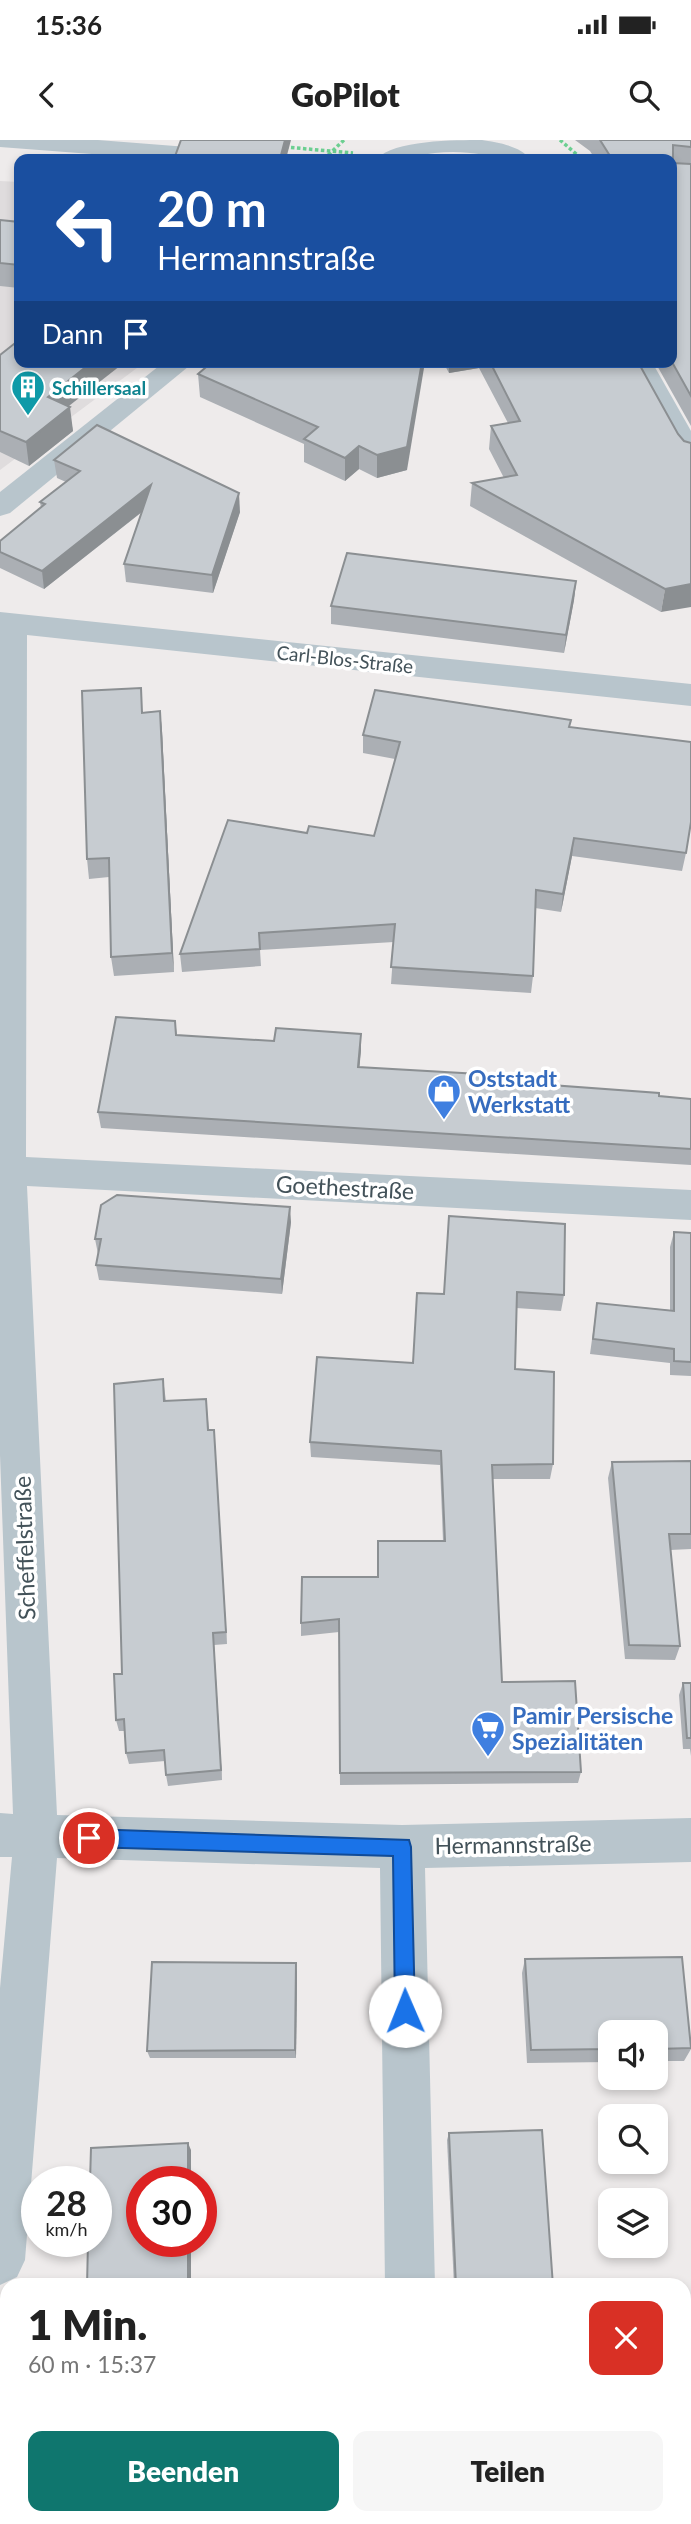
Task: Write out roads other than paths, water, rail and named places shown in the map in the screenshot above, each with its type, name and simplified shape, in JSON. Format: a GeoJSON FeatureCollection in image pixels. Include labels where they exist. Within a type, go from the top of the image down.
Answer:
{"type":"FeatureCollection","features":[{"type":"Feature","properties":{"kind":"street"},"geometry":{"type":"LineString","coordinates":[[0,140],[186,154]]}},
{"type":"Feature","properties":{"kind":"street"},"geometry":{"type":"LineString","coordinates":[[400,154],[416,147],[449,141],[476,142],[507,154]]}},
{"type":"Feature","properties":{"kind":"street"},"geometry":{"type":"LineString","coordinates":[[0,507],[174,368]]}},
{"type":"Feature","properties":{"kind":"street"},"geometry":{"type":"LineString","coordinates":[[641,368],[691,456]]}},
{"type":"Feature","properties":{"kind":"street","name":"Carl-Blos-Straße"},"geometry":{"type":"LineString","coordinates":[[6,623],[691,695]]}},
{"type":"Feature","properties":{"kind":"street","name":"Scheffelstraße"},"geometry":{"type":"LineString","coordinates":[[0,2260],[18,1836],[4,1170],[6,623]]}},
{"type":"Feature","properties":{"kind":"street","name":"Goethestraße"},"geometry":{"type":"LineString","coordinates":[[4,1170],[691,1205]]}},
{"type":"Feature","properties":{"kind":"street","name":"Hermannstraße"},"geometry":{"type":"LineString","coordinates":[[18,1836],[402,1847],[691,1840]]}},
{"type":"Feature","properties":{"kind":"street"},"geometry":{"type":"LineString","coordinates":[[402,1847],[410,2278]]}},
{"type":"Feature","properties":{"kind":"place","name":"Schillersaal"},"geometry":{"type":"Point","coordinates":[28,417]}},
{"type":"Feature","properties":{"kind":"place","name":"Oststadt Werkstatt"},"geometry":{"type":"Point","coordinates":[444,1121]}},
{"type":"Feature","properties":{"kind":"place","name":"Pamir Persische Spezialitäten"},"geometry":{"type":"Point","coordinates":[488,1758]}}]}
